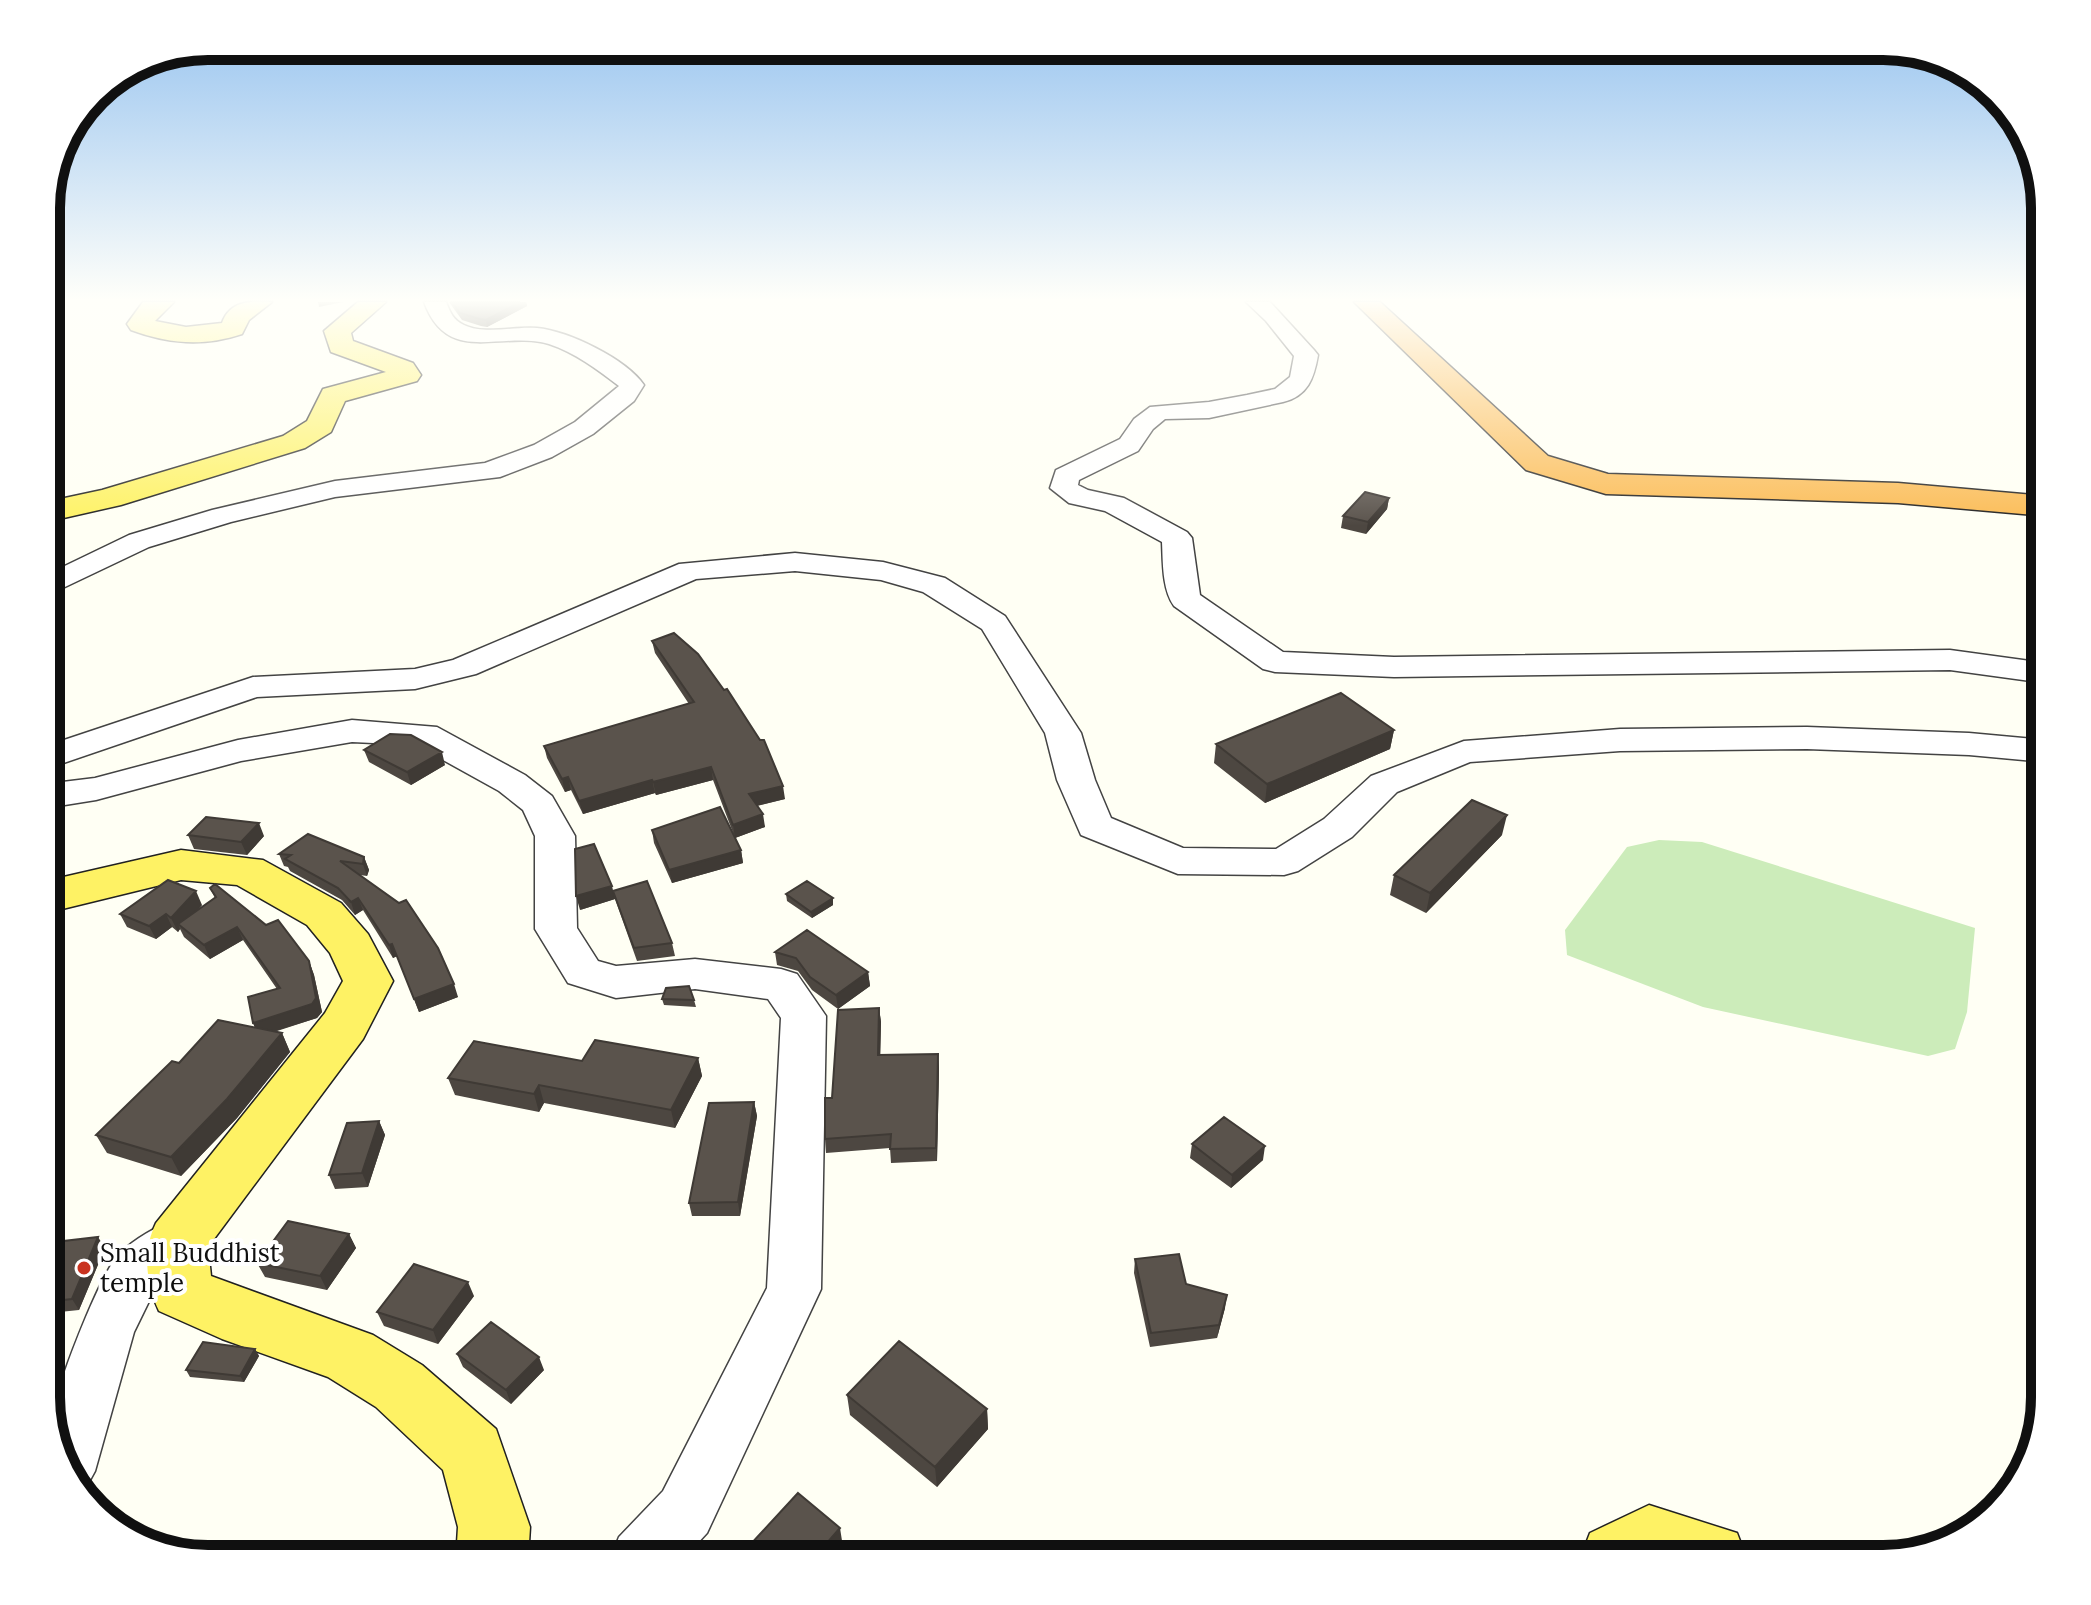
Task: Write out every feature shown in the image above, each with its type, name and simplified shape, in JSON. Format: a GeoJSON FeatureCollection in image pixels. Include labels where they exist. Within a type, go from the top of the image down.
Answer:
{"type":"FeatureCollection","features":[{"type":"Feature","properties":{"kind":"highway"},"geometry":{"type":"LineString","coordinates":[[1449,377],[1537,463],[1606,484],[1898,493],[2031,505]]}},
{"type":"Feature","properties":{"kind":"main road"},"geometry":{"type":"LineString","coordinates":[[60,509],[109,498],[294,442],[320,426],[333,395],[400,377]]}},
{"type":"Feature","properties":{"kind":"main road"},"geometry":{"type":"LineString","coordinates":[[60,894],[181,865],[247,871],[324,914],[351,946],[368,981],[345,1025],[177,1241],[181,1292],[244,1319],[350,1356],[399,1386],[472,1452],[494,1527],[493,1545]]}},
{"type":"Feature","properties":{"kind":"main road"},"geometry":{"type":"LineString","coordinates":[[1642,1545],[1649,1541],[1663,1545]]}},
{"type":"Feature","properties":{"kind":"street"},"geometry":{"type":"LineString","coordinates":[[60,580],[139,541],[222,516],[335,489],[490,471],[543,451],[584,428],[625,396],[632,385],[621,377]]}},
{"type":"Feature","properties":{"kind":"street"},"geometry":{"type":"LineString","coordinates":[[1302,377],[1283,395],[1209,410],[1159,412],[1143,424],[1129,445],[1066,476],[1064,488],[1079,497],[1114,504],[1177,538],[1178,565],[1185,599],[1275,662],[1394,667],[1950,660],[2031,671]]}},
{"type":"Feature","properties":{"kind":"street"},"geometry":{"type":"LineString","coordinates":[[60,753],[253,687],[415,679],[464,667],[690,570],[795,562],[883,571],[934,585],[994,623],[1063,733],[1076,780],[1095,826],[1178,861],[1284,862],[1338,828],[1384,784],[1464,752],[1620,740],[1807,738],[1969,744],[2031,750]]}},
{"type":"Feature","properties":{"kind":"street"},"geometry":{"type":"LineString","coordinates":[[60,794],[96,789],[238,751],[352,731],[424,735],[512,783],[539,804],[555,836],[556,929],[583,972],[616,982],[695,974],[781,985],[804,1016],[794,1289],[685,1512],[654,1545]]}},
{"type":"Feature","properties":{"kind":"street"},"geometry":{"type":"LineString","coordinates":[[71,1452],[107,1331],[137,1271],[177,1241]]}},
{"type":"Feature","properties":{"kind":"green space"},"geometry":{"type":"Polygon","coordinates":[[[1659,840],[1702,842],[1975,928],[1967,1012],[1955,1049],[1928,1056],[1703,1007],[1567,955],[1565,930],[1627,847],[1659,840]]]}},
{"type":"Feature","properties":{"kind":"building"},"geometry":{"type":"Polygon","coordinates":[[[1365,492],[1389,498],[1368,522],[1343,516],[1365,492]]]}},
{"type":"Feature","properties":{"kind":"building"},"geometry":{"type":"Polygon","coordinates":[[[674,633],[698,654],[724,690],[727,689],[760,740],[764,740],[783,786],[749,794],[763,814],[733,825],[711,767],[579,801],[568,777],[562,779],[544,746],[694,702],[652,641],[674,633]]]}},
{"type":"Feature","properties":{"kind":"building"},"geometry":{"type":"Polygon","coordinates":[[[1341,693],[1394,730],[1267,784],[1216,744],[1341,693]]]}},
{"type":"Feature","properties":{"kind":"building"},"geometry":{"type":"Polygon","coordinates":[[[390,734],[411,735],[442,752],[407,772],[364,750],[390,734]]]}},
{"type":"Feature","properties":{"kind":"building"},"geometry":{"type":"Polygon","coordinates":[[[1472,800],[1507,815],[1430,893],[1394,875],[1472,800]]]}},
{"type":"Feature","properties":{"kind":"building"},"geometry":{"type":"Polygon","coordinates":[[[720,807],[741,850],[669,870],[652,830],[720,807]]]}},
{"type":"Feature","properties":{"kind":"building"},"geometry":{"type":"Polygon","coordinates":[[[206,817],[259,823],[241,842],[188,835],[206,817]]]}},
{"type":"Feature","properties":{"kind":"building"},"geometry":{"type":"Polygon","coordinates":[[[308,834],[364,857],[363,864],[340,861],[399,903],[406,900],[438,948],[454,984],[414,999],[392,944],[389,945],[358,898],[351,902],[338,888],[285,859],[291,855],[279,854],[308,834]]]}},
{"type":"Feature","properties":{"kind":"building"},"geometry":{"type":"Polygon","coordinates":[[[594,844],[612,886],[576,896],[575,849],[594,844]]]}},
{"type":"Feature","properties":{"kind":"building"},"geometry":{"type":"Polygon","coordinates":[[[168,880],[196,891],[171,918],[166,914],[149,926],[120,914],[168,880]]]}},
{"type":"Feature","properties":{"kind":"building"},"geometry":{"type":"Polygon","coordinates":[[[647,881],[672,943],[634,948],[613,891],[647,881]]]}},
{"type":"Feature","properties":{"kind":"building"},"geometry":{"type":"Polygon","coordinates":[[[807,881],[833,898],[811,912],[786,894],[807,881]]]}},
{"type":"Feature","properties":{"kind":"building"},"geometry":{"type":"Polygon","coordinates":[[[215,884],[266,925],[278,920],[309,961],[316,998],[312,1004],[253,1023],[248,997],[280,988],[237,927],[204,945],[178,924],[216,897],[210,888],[215,884]]]}},
{"type":"Feature","properties":{"kind":"building"},"geometry":{"type":"Polygon","coordinates":[[[807,930],[868,972],[836,995],[810,977],[796,958],[775,952],[807,930]]]}},
{"type":"Feature","properties":{"kind":"building"},"geometry":{"type":"Polygon","coordinates":[[[689,986],[694,1000],[662,999],[666,988],[689,986]]]}},
{"type":"Feature","properties":{"kind":"building"},"geometry":{"type":"Polygon","coordinates":[[[879,1008],[878,1055],[938,1054],[936,1148],[890,1149],[891,1134],[825,1139],[825,1098],[832,1098],[838,1010],[879,1008]]]}},
{"type":"Feature","properties":{"kind":"building"},"geometry":{"type":"Polygon","coordinates":[[[218,1020],[282,1033],[227,1099],[171,1157],[96,1135],[172,1061],[179,1063],[218,1020]]]}},
{"type":"Feature","properties":{"kind":"building"},"geometry":{"type":"Polygon","coordinates":[[[595,1040],[698,1058],[671,1110],[539,1085],[534,1094],[448,1078],[474,1041],[582,1061],[595,1040]]]}},
{"type":"Feature","properties":{"kind":"building"},"geometry":{"type":"Polygon","coordinates":[[[754,1102],[738,1202],[689,1203],[709,1103],[754,1102]]]}},
{"type":"Feature","properties":{"kind":"building"},"geometry":{"type":"Polygon","coordinates":[[[1224,1117],[1265,1146],[1232,1175],[1192,1144],[1224,1117]]]}},
{"type":"Feature","properties":{"kind":"building"},"geometry":{"type":"Polygon","coordinates":[[[379,1121],[362,1173],[329,1175],[347,1123],[379,1121]]]}},
{"type":"Feature","properties":{"kind":"building"},"geometry":{"type":"Polygon","coordinates":[[[288,1221],[349,1234],[320,1276],[257,1263],[288,1221]]]}},
{"type":"Feature","properties":{"kind":"building"},"geometry":{"type":"Polygon","coordinates":[[[98,1237],[72,1299],[60,1300],[60,1241],[98,1237]]]}},
{"type":"Feature","properties":{"kind":"building"},"geometry":{"type":"Polygon","coordinates":[[[1179,1254],[1186,1284],[1227,1295],[1219,1325],[1151,1333],[1135,1259],[1179,1254]]]}},
{"type":"Feature","properties":{"kind":"building"},"geometry":{"type":"Polygon","coordinates":[[[414,1264],[468,1282],[433,1330],[377,1312],[414,1264]]]}},
{"type":"Feature","properties":{"kind":"building"},"geometry":{"type":"Polygon","coordinates":[[[491,1322],[539,1357],[506,1390],[457,1354],[491,1322]]]}},
{"type":"Feature","properties":{"kind":"building"},"geometry":{"type":"Polygon","coordinates":[[[899,1341],[987,1409],[935,1467],[847,1395],[899,1341]]]}},
{"type":"Feature","properties":{"kind":"building"},"geometry":{"type":"Polygon","coordinates":[[[203,1342],[255,1349],[240,1376],[186,1370],[203,1342]]]}},
{"type":"Feature","properties":{"kind":"building"},"geometry":{"type":"Polygon","coordinates":[[[798,1493],[840,1528],[825,1545],[750,1545],[798,1493]]]}},
{"type":"Feature","properties":{"kind":"place","name":"Small Buddhist temple"},"geometry":{"type":"Point","coordinates":[84,1268]}}]}
